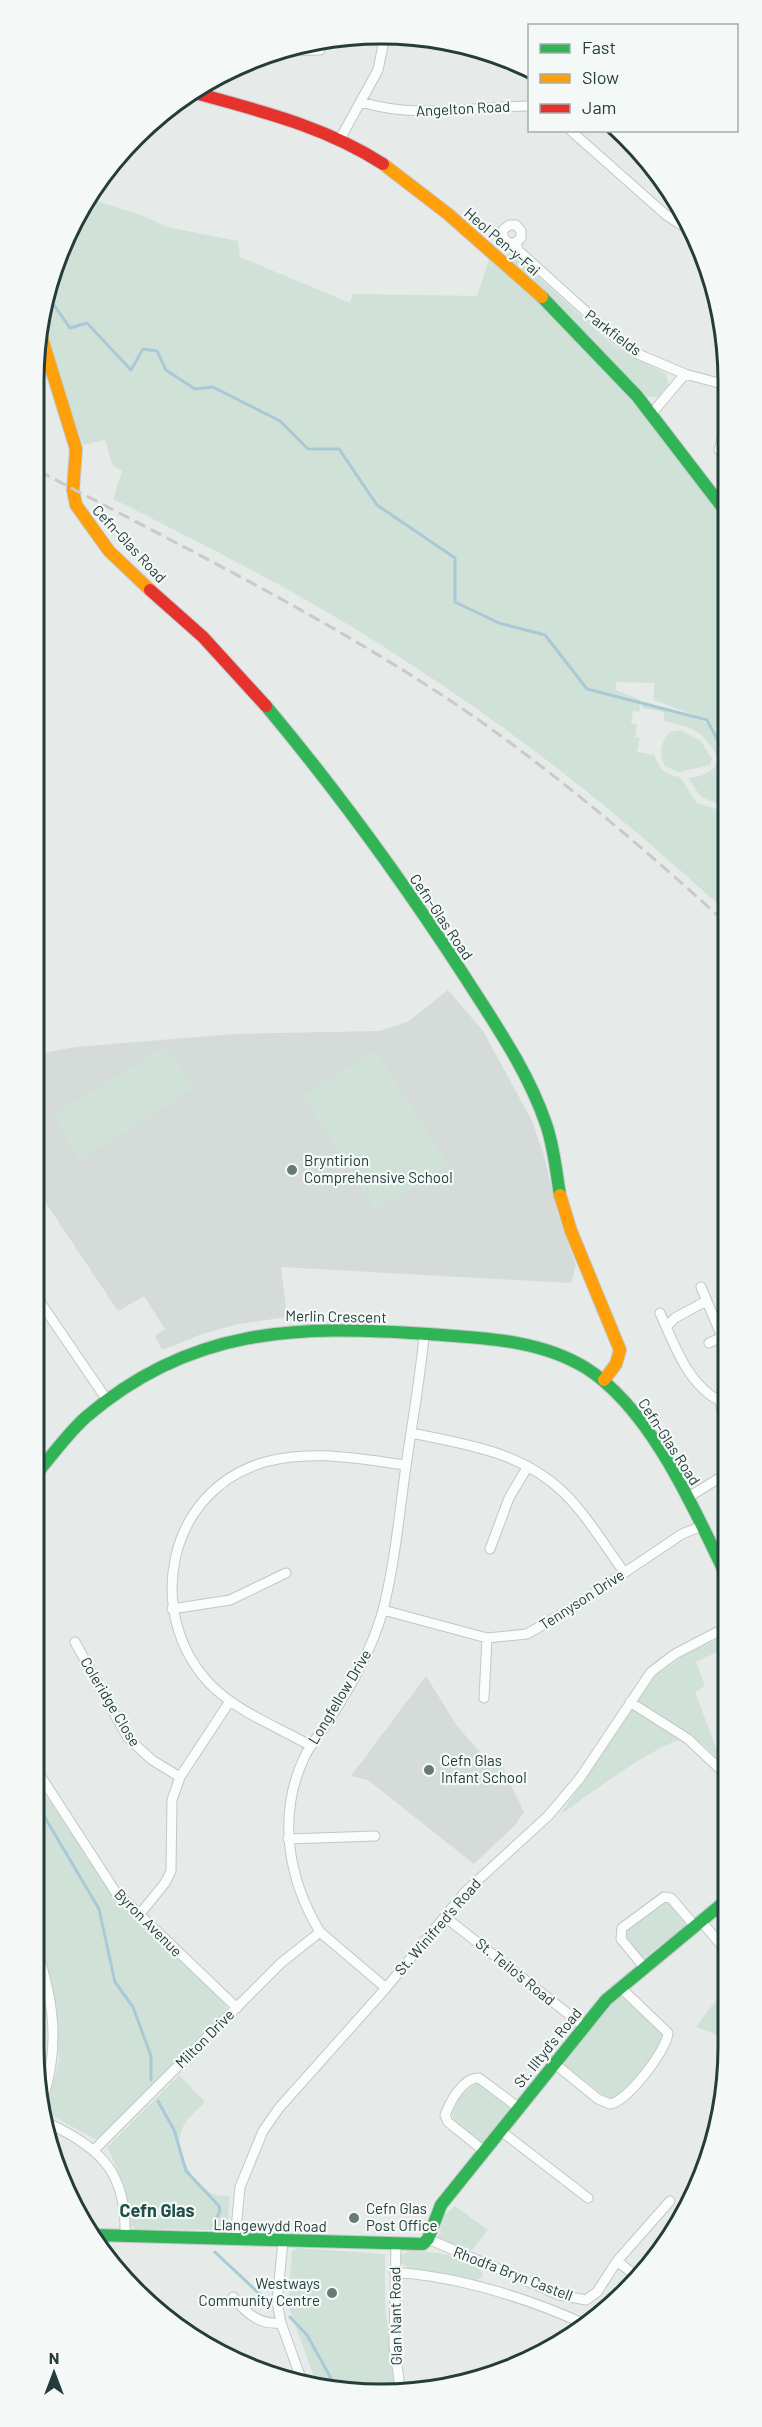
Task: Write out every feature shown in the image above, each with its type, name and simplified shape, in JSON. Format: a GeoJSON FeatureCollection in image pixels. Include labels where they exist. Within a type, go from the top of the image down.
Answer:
{"type":"FeatureCollection","features":[{"type":"Feature","properties":{"kind":"street"},"geometry":{"type":"LineString","coordinates":[[340,139],[378,70],[383,44]]}},
{"type":"Feature","properties":{"kind":"street"},"geometry":{"type":"LineString","coordinates":[[314,50],[320,50]]}},
{"type":"Feature","properties":{"kind":"street","name":"Heol Pen-y-Fai"},"geometry":{"type":"LineString","coordinates":[[202,95],[287,118],[340,139],[411,184],[509,265],[575,328],[653,412],[718,501]]}},
{"type":"Feature","properties":{"kind":"street","name":"Angelton Road"},"geometry":{"type":"LineString","coordinates":[[361,102],[379,108],[413,113],[528,106]]}},
{"type":"Feature","properties":{"kind":"street"},"geometry":{"type":"LineString","coordinates":[[572,132],[679,223]]}},
{"type":"Feature","properties":{"kind":"street","name":"Parkfields"},"geometry":{"type":"LineString","coordinates":[[515,243],[535,266],[613,336],[638,354],[685,374],[718,383]]}},
{"type":"Feature","properties":{"kind":"street","name":"Cefn-Glas Road"},"geometry":{"type":"LineString","coordinates":[[45,348],[76,449],[77,467],[73,496],[80,515],[134,574],[219,652],[309,758],[352,814],[487,1011],[523,1074],[547,1124],[563,1210],[620,1350],[616,1364],[604,1380],[640,1420],[687,1498],[718,1559]]}},
{"type":"Feature","properties":{"kind":"street"},"geometry":{"type":"LineString","coordinates":[[653,412],[685,374]]}},
{"type":"Feature","properties":{"kind":"street"},"geometry":{"type":"LineString","coordinates":[[701,1287],[718,1326]]}},
{"type":"Feature","properties":{"kind":"street"},"geometry":{"type":"LineString","coordinates":[[666,1327],[675,1318],[706,1301]]}},
{"type":"Feature","properties":{"kind":"street"},"geometry":{"type":"LineString","coordinates":[[44,1308],[107,1400]]}},
{"type":"Feature","properties":{"kind":"street"},"geometry":{"type":"LineString","coordinates":[[660,1313],[678,1354],[700,1387],[718,1397]]}},
{"type":"Feature","properties":{"kind":"street","name":"Merlin Crescent"},"geometry":{"type":"LineString","coordinates":[[44,1464],[74,1428],[107,1400],[140,1377],[183,1354],[247,1336],[305,1329],[535,1345],[573,1361],[604,1380]]}},
{"type":"Feature","properties":{"kind":"street","name":"Longfellow Drive"},"geometry":{"type":"LineString","coordinates":[[386,1988],[320,1932],[304,1904],[294,1871],[288,1839],[292,1796],[304,1757],[369,1650],[383,1610],[393,1569],[424,1336]]}},
{"type":"Feature","properties":{"kind":"street"},"geometry":{"type":"LineString","coordinates":[[709,1343],[718,1339]]}},
{"type":"Feature","properties":{"kind":"street"},"geometry":{"type":"LineString","coordinates":[[411,1433],[469,1445],[507,1456],[528,1466],[565,1493],[624,1572]]}},
{"type":"Feature","properties":{"kind":"street"},"geometry":{"type":"LineString","coordinates":[[311,1746],[230,1701],[208,1682],[190,1656],[176,1627],[170,1580],[188,1524],[213,1492],[244,1471],[280,1458],[310,1455],[406,1465]]}},
{"type":"Feature","properties":{"kind":"street"},"geometry":{"type":"LineString","coordinates":[[490,1549],[508,1497],[528,1466]]}},
{"type":"Feature","properties":{"kind":"street"},"geometry":{"type":"LineString","coordinates":[[687,1498],[718,1477]]}},
{"type":"Feature","properties":{"kind":"street","name":"Tennyson Drive"},"geometry":{"type":"LineString","coordinates":[[383,1610],[487,1638],[527,1634],[682,1534],[702,1526]]}},
{"type":"Feature","properties":{"kind":"street"},"geometry":{"type":"LineString","coordinates":[[172,1609],[230,1600],[286,1573]]}},
{"type":"Feature","properties":{"kind":"street","name":"St. Winifred's Road"},"geometry":{"type":"LineString","coordinates":[[235,2240],[240,2187],[263,2131],[279,2108],[386,1988],[465,1892],[549,1816],[580,1778],[651,1672],[675,1654],[718,1632]]}},
{"type":"Feature","properties":{"kind":"street"},"geometry":{"type":"LineString","coordinates":[[484,1698],[487,1638]]}},
{"type":"Feature","properties":{"kind":"street","name":"Coleridge Close"},"geometry":{"type":"LineString","coordinates":[[75,1642],[128,1738],[146,1756],[180,1777]]}},
{"type":"Feature","properties":{"kind":"street"},"geometry":{"type":"LineString","coordinates":[[139,1915],[165,1883],[171,1871],[172,1800],[180,1777],[230,1701]]}},
{"type":"Feature","properties":{"kind":"street"},"geometry":{"type":"LineString","coordinates":[[630,1702],[688,1739],[718,1767]]}},
{"type":"Feature","properties":{"kind":"street","name":"Byron Avenue"},"geometry":{"type":"LineString","coordinates":[[44,1781],[115,1891],[237,2008]]}},
{"type":"Feature","properties":{"kind":"street"},"geometry":{"type":"LineString","coordinates":[[288,1839],[375,1836]]}},
{"type":"Feature","properties":{"kind":"street"},"geometry":{"type":"LineString","coordinates":[[644,1967],[621,1939],[622,1928],[664,1897],[671,1898],[718,1942]]}},
{"type":"Feature","properties":{"kind":"street","name":"St. Illtyd's Road"},"geometry":{"type":"LineString","coordinates":[[428,2239],[441,2205],[585,2027],[620,1987],[718,1907]]}},
{"type":"Feature","properties":{"kind":"street","name":"St. Teilo's Road"},"geometry":{"type":"LineString","coordinates":[[445,1917],[585,2027]]}},
{"type":"Feature","properties":{"kind":"street","name":"Milton Drive"},"geometry":{"type":"LineString","coordinates":[[94,2150],[281,1963],[320,1932]]}},
{"type":"Feature","properties":{"kind":"street"},"geometry":{"type":"LineString","coordinates":[[44,1978],[50,1998],[55,2047],[46,2087]]}},
{"type":"Feature","properties":{"kind":"street"},"geometry":{"type":"LineString","coordinates":[[555,2064],[605,2103],[614,2104],[621,2100],[634,2086],[666,2046],[668,2033],[620,1987]]}},
{"type":"Feature","properties":{"kind":"street"},"geometry":{"type":"LineString","coordinates":[[484,2151],[448,2122],[445,2115],[451,2102],[470,2079],[479,2078],[519,2108]]}},
{"type":"Feature","properties":{"kind":"street"},"geometry":{"type":"LineString","coordinates":[[53,2125],[94,2150],[112,2171],[123,2196],[125,2237]]}},
{"type":"Feature","properties":{"kind":"street"},"geometry":{"type":"LineString","coordinates":[[501,2131],[588,2198]]}},
{"type":"Feature","properties":{"kind":"street","name":"Rhodfa Bryn Castell"},"geometry":{"type":"LineString","coordinates":[[428,2239],[559,2295],[578,2300],[592,2297],[617,2261],[670,2201]]}},
{"type":"Feature","properties":{"kind":"street","name":"Llangewydd Road"},"geometry":{"type":"LineString","coordinates":[[101,2235],[396,2245],[423,2244],[428,2239]]}},
{"type":"Feature","properties":{"kind":"street"},"geometry":{"type":"LineString","coordinates":[[283,2241],[277,2302],[281,2323],[299,2373]]}},
{"type":"Feature","properties":{"kind":"street","name":"Glan Nant Road"},"geometry":{"type":"LineString","coordinates":[[396,2245],[394,2344],[399,2383]]}},
{"type":"Feature","properties":{"kind":"street"},"geometry":{"type":"LineString","coordinates":[[617,2261],[632,2273]]}},
{"type":"Feature","properties":{"kind":"street"},"geometry":{"type":"LineString","coordinates":[[394,2272],[433,2275],[480,2285],[542,2305],[577,2321]]}},
{"type":"Feature","properties":{"kind":"street"},"geometry":{"type":"LineString","coordinates":[[233,2298],[245,2312],[261,2322],[281,2323]]}},
{"type":"Feature","properties":{"kind":"shaded area","name":"Bryntirion Comprehensive School"},"geometry":{"type":"Polygon","coordinates":[[[448,990],[483,1031],[531,1119],[543,1152],[558,1215],[576,1265],[571,1283],[281,1267],[287,1317],[238,1324],[202,1334],[162,1350],[155,1336],[165,1329],[144,1296],[118,1311],[44,1200],[44,1053],[76,1047],[233,1034],[380,1031],[409,1021],[448,990]]]}},
{"type":"Feature","properties":{"kind":"shaded area","name":"Cefn Glas Infant School"},"geometry":{"type":"Polygon","coordinates":[[[426,1676],[457,1726],[480,1752],[493,1763],[500,1763],[524,1812],[516,1824],[474,1864],[368,1780],[351,1776],[426,1676]]]}},
{"type":"Feature","properties":{"kind":"green space"},"geometry":{"type":"Polygon","coordinates":[[[96,201],[141,215],[167,227],[238,241],[240,257],[350,303],[353,294],[477,296],[490,256],[559,320],[624,388],[676,453],[718,511],[718,757],[698,732],[664,721],[664,712],[642,708],[643,701],[707,723],[707,720],[654,700],[654,683],[616,682],[616,690],[641,700],[639,712],[633,711],[631,723],[637,724],[635,737],[640,738],[637,752],[654,755],[663,770],[670,775],[680,777],[697,803],[718,810],[718,905],[645,839],[561,771],[429,676],[285,588],[113,499],[122,471],[113,466],[105,440],[83,445],[59,381],[46,335],[50,315],[69,252],[96,201]]]}},
{"type":"Feature","properties":{"kind":"green space"},"geometry":{"type":"Polygon","coordinates":[[[510,251],[614,346],[666,374],[669,387],[661,397],[647,397],[507,256],[510,251]]]}},
{"type":"Feature","properties":{"kind":"green space"},"geometry":{"type":"Polygon","coordinates":[[[681,730],[701,741],[712,759],[710,765],[679,772],[665,766],[661,753],[664,740],[670,732],[681,730]]]}},
{"type":"Feature","properties":{"kind":"green space"},"geometry":{"type":"Polygon","coordinates":[[[718,762],[718,804],[701,797],[688,778],[707,773],[718,762]]]}},
{"type":"Feature","properties":{"kind":"green space"},"geometry":{"type":"Polygon","coordinates":[[[166,1046],[194,1088],[80,1160],[53,1115],[166,1046]]]}},
{"type":"Feature","properties":{"kind":"green space"},"geometry":{"type":"Polygon","coordinates":[[[375,1050],[448,1165],[376,1211],[303,1096],[375,1050]]]}},
{"type":"Feature","properties":{"kind":"green space"},"geometry":{"type":"Polygon","coordinates":[[[718,1639],[718,1651],[696,1662],[705,1686],[695,1692],[718,1753],[718,1760],[708,1748],[698,1742],[687,1739],[676,1741],[642,1758],[560,1815],[650,1680],[686,1654],[718,1639]]]}},
{"type":"Feature","properties":{"kind":"green space"},"geometry":{"type":"Polygon","coordinates":[[[44,1793],[97,1868],[224,2000],[226,2010],[99,2139],[51,2115],[48,2101],[59,2060],[55,2012],[44,1962],[44,1793]]]}},
{"type":"Feature","properties":{"kind":"green space"},"geometry":{"type":"Polygon","coordinates":[[[668,1901],[686,1920],[685,1926],[643,1959],[625,1934],[627,1928],[661,1902],[668,1901]]]}},
{"type":"Feature","properties":{"kind":"green space"},"geometry":{"type":"Polygon","coordinates":[[[617,1996],[623,1996],[662,2032],[663,2043],[622,2095],[610,2100],[566,2067],[564,2062],[617,1996]]]}},
{"type":"Feature","properties":{"kind":"green space"},"geometry":{"type":"Polygon","coordinates":[[[716,2000],[718,2002],[718,2034],[696,2027],[716,2000]]]}},
{"type":"Feature","properties":{"kind":"green space"},"geometry":{"type":"Polygon","coordinates":[[[179,2075],[205,2102],[188,2120],[181,2132],[183,2158],[192,2175],[204,2188],[215,2195],[230,2196],[227,2230],[136,2229],[131,2226],[123,2185],[107,2147],[179,2075]]]}},
{"type":"Feature","properties":{"kind":"green space"},"geometry":{"type":"Polygon","coordinates":[[[476,2083],[510,2107],[484,2143],[480,2143],[454,2121],[452,2112],[461,2095],[476,2083]]]}},
{"type":"Feature","properties":{"kind":"green space"},"geometry":{"type":"Polygon","coordinates":[[[455,2206],[488,2230],[472,2250],[445,2244],[438,2239],[443,2216],[455,2206]]]}},
{"type":"Feature","properties":{"kind":"green space"},"geometry":{"type":"Polygon","coordinates":[[[297,2248],[385,2254],[385,2305],[395,2383],[359,2383],[314,2377],[288,2305],[292,2251],[297,2248]]]}},
{"type":"Feature","properties":{"kind":"green space"},"geometry":{"type":"Polygon","coordinates":[[[410,2250],[460,2258],[477,2267],[483,2274],[481,2278],[474,2280],[409,2268],[402,2264],[400,2256],[410,2250]]]}},
{"type":"Feature","properties":{"kind":"waterway"},"geometry":{"type":"LineString","coordinates":[[52,305],[70,328],[87,323],[131,370],[143,349],[157,351],[166,370],[195,389],[213,387],[280,421],[308,449],[339,449],[377,505],[455,558],[455,602],[499,623],[545,635],[587,689],[707,720],[718,741]]}},
{"type":"Feature","properties":{"kind":"waterway"},"geometry":{"type":"LineString","coordinates":[[44,1816],[99,1909],[115,1982],[133,2007],[151,2056],[151,2080]]}},
{"type":"Feature","properties":{"kind":"waterway"},"geometry":{"type":"LineString","coordinates":[[158,2101],[174,2130],[186,2171],[219,2206],[220,2211],[213,2225]]}},
{"type":"Feature","properties":{"kind":"waterway"},"geometry":{"type":"LineString","coordinates":[[215,2252],[267,2301]]}},
{"type":"Feature","properties":{"kind":"waterway"},"geometry":{"type":"LineString","coordinates":[[290,2317],[307,2335],[332,2380]]}},
{"type":"Feature","properties":{"kind":"railway"},"geometry":{"type":"LineString","coordinates":[[44,474],[302,610],[454,703],[525,754],[593,808],[718,916]]}},
{"type":"Feature","properties":{"kind":"traffic: fast"},"geometry":{"type":"LineString","coordinates":[[542,297],[637,396],[718,502]]}},
{"type":"Feature","properties":{"kind":"traffic: fast"},"geometry":{"type":"LineString","coordinates":[[266,706],[319,771],[394,873],[442,942],[510,1048],[530,1085],[546,1124],[553,1150],[560,1195]]}},
{"type":"Feature","properties":{"kind":"traffic: fast"},"geometry":{"type":"LineString","coordinates":[[44,1464],[86,1417],[125,1387],[165,1365],[206,1349],[247,1338],[290,1333],[380,1331],[510,1342],[568,1358],[609,1385],[630,1407],[666,1459],[683,1487],[718,1559]]}},
{"type":"Feature","properties":{"kind":"traffic: fast"},"geometry":{"type":"LineString","coordinates":[[101,2235],[423,2244],[428,2239],[441,2205],[606,2000],[718,1907]]}},
{"type":"Feature","properties":{"kind":"traffic: slow"},"geometry":{"type":"LineString","coordinates":[[383,164],[448,214],[542,297]]}},
{"type":"Feature","properties":{"kind":"traffic: slow"},"geometry":{"type":"LineString","coordinates":[[45,348],[76,449],[73,490],[76,505],[109,551],[150,590]]}},
{"type":"Feature","properties":{"kind":"traffic: slow"},"geometry":{"type":"LineString","coordinates":[[560,1195],[571,1231],[620,1350],[616,1364],[604,1380]]}},
{"type":"Feature","properties":{"kind":"traffic: jam"},"geometry":{"type":"LineString","coordinates":[[202,95],[264,112],[313,129],[360,150],[383,164]]}},
{"type":"Feature","properties":{"kind":"traffic: jam"},"geometry":{"type":"LineString","coordinates":[[150,590],[203,637],[266,706]]}},
{"type":"Feature","properties":{"kind":"place","name":"Bryntirion Comprehensive School"},"geometry":{"type":"Point","coordinates":[292,1170]}},
{"type":"Feature","properties":{"kind":"place","name":"Cefn Glas Infant School"},"geometry":{"type":"Point","coordinates":[429,1770]}},
{"type":"Feature","properties":{"kind":"place","name":"Cefn Glas Post Office"},"geometry":{"type":"Point","coordinates":[354,2218]}},
{"type":"Feature","properties":{"kind":"place","name":"Westways Community Centre"},"geometry":{"type":"Point","coordinates":[332,2293]}},
{"type":"Feature","properties":{"kind":"district","name":"Cefn Glas"},"geometry":{"type":"Point","coordinates":[157,2211]}}]}
